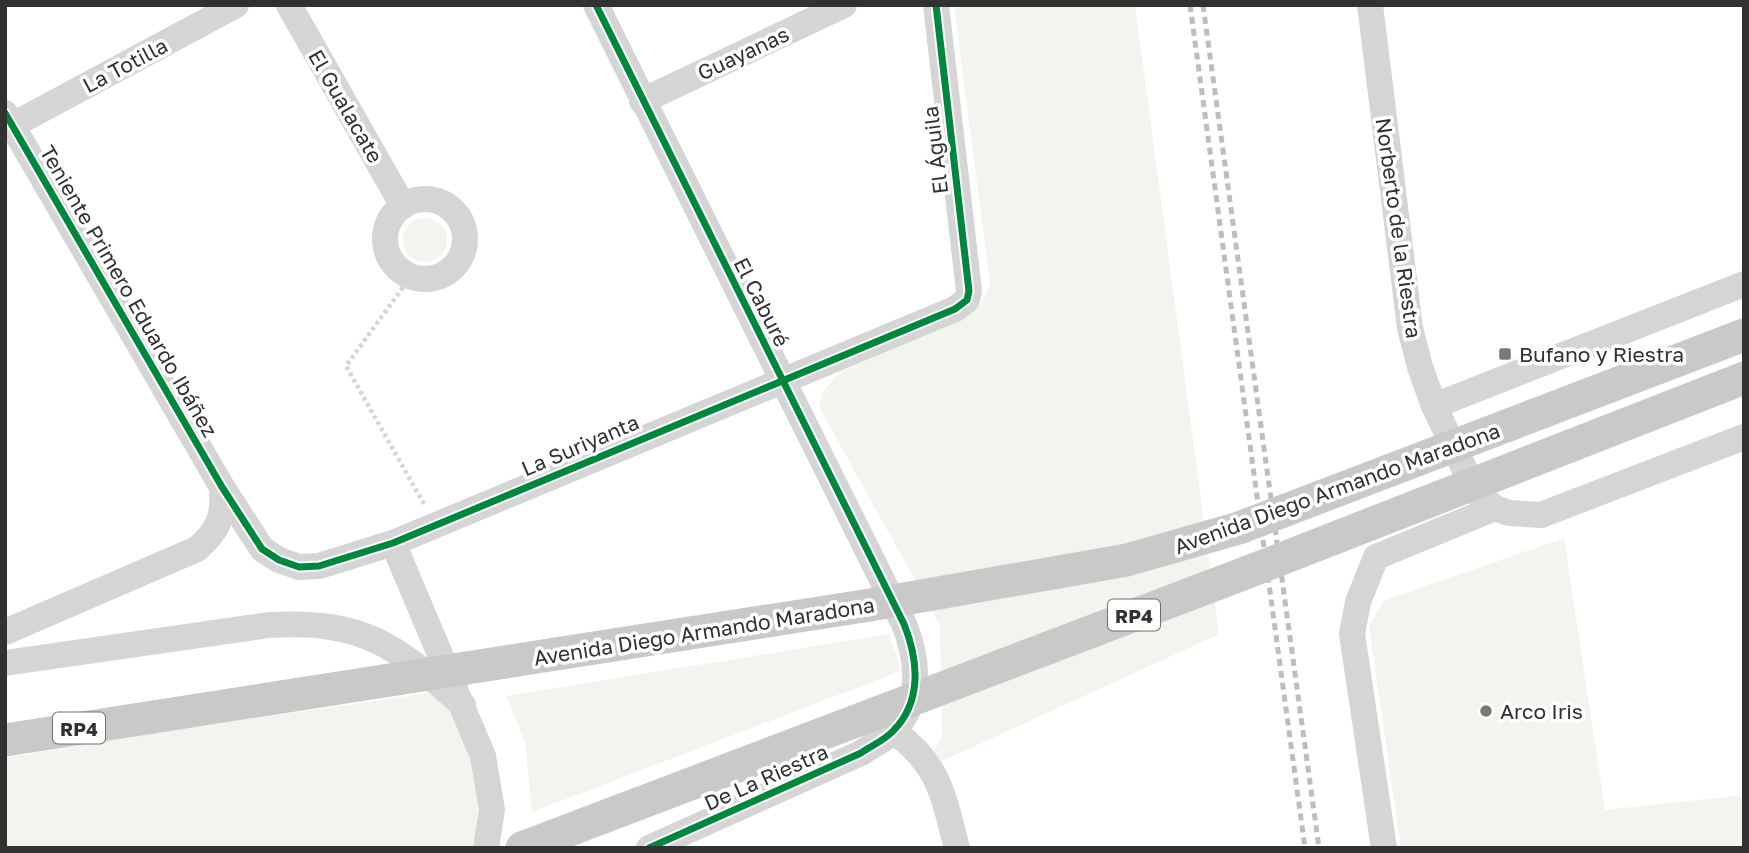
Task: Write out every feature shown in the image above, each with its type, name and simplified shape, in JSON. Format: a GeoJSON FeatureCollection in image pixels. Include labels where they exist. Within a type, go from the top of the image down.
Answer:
{"type":"FeatureCollection","features":[{"type":"Feature","properties":{"kind":"main road","name":"Avenida Diego Armando Maradona"},"geometry":{"type":"LineString","coordinates":[[5,740],[870,605],[1127,560],[1239,528],[1744,335]]}},
{"type":"Feature","properties":{"kind":"main road","name":"Avenida Diego Armando Maradona"},"geometry":{"type":"LineString","coordinates":[[522,848],[1248,572],[1744,378]]}},
{"type":"Feature","properties":{"kind":"street","name":"La Totilla"},"geometry":{"type":"LineString","coordinates":[[9,119],[236,5]]}},
{"type":"Feature","properties":{"kind":"street","name":"El Gualacate"},"geometry":{"type":"LineString","coordinates":[[289,5],[403,206]]}},
{"type":"Feature","properties":{"kind":"street","name":"El Caburé"},"geometry":{"type":"LineString","coordinates":[[596,5],[911,642],[917,664],[910,705],[893,731]]}},
{"type":"Feature","properties":{"kind":"street","name":"Guayanas"},"geometry":{"type":"LineString","coordinates":[[642,100],[844,5]]}},
{"type":"Feature","properties":{"kind":"street","name":"El Águila"},"geometry":{"type":"LineString","coordinates":[[936,5],[970,291]]}},
{"type":"Feature","properties":{"kind":"street","name":"Norberto de la Riestra"},"geometry":{"type":"LineString","coordinates":[[1370,5],[1410,328],[1434,406],[1475,491],[1494,508]]}},
{"type":"Feature","properties":{"kind":"street","name":"Teniente Primero Eduardo Ibáñez"},"geometry":{"type":"LineString","coordinates":[[9,119],[222,487]]}},
{"type":"Feature","properties":{"kind":"street"},"geometry":{"type":"LineString","coordinates":[[429,199],[442,202],[461,222],[465,235],[459,261],[450,271],[424,279],[411,276],[392,261],[387,250],[388,225],[403,206],[429,199]]}},
{"type":"Feature","properties":{"kind":"street"},"geometry":{"type":"LineString","coordinates":[[1434,406],[1744,284]]}},
{"type":"Feature","properties":{"kind":"street","name":"La Suriyanta"},"geometry":{"type":"LineString","coordinates":[[222,487],[262,549],[299,568],[319,566],[393,543],[955,309],[967,300],[970,291]]}},
{"type":"Feature","properties":{"kind":"street"},"geometry":{"type":"LineString","coordinates":[[1384,848],[1352,634],[1358,602],[1376,557],[1494,508],[1509,513],[1541,515],[1744,437]]}},
{"type":"Feature","properties":{"kind":"street"},"geometry":{"type":"LineString","coordinates":[[6,630],[197,549],[213,535],[221,523],[222,487]]}},
{"type":"Feature","properties":{"kind":"street"},"geometry":{"type":"LineString","coordinates":[[393,543],[483,756],[492,810],[486,848]]}},
{"type":"Feature","properties":{"kind":"street"},"geometry":{"type":"LineString","coordinates":[[5,663],[268,625],[311,623],[355,631],[401,653],[463,705]]}},
{"type":"Feature","properties":{"kind":"street"},"geometry":{"type":"LineString","coordinates":[[893,731],[916,747],[936,777],[957,848]]}},
{"type":"Feature","properties":{"kind":"street","name":"De La Riestra"},"geometry":{"type":"LineString","coordinates":[[649,848],[861,753],[893,731]]}},
{"type":"Feature","properties":{"kind":"path"},"geometry":{"type":"LineString","coordinates":[[411,276],[346,366],[436,524]]}},
{"type":"Feature","properties":{"kind":"shaded area"},"geometry":{"type":"Polygon","coordinates":[[[954,5],[1135,5],[1219,634],[925,769],[942,736],[940,625],[819,407],[823,392],[840,372],[963,318],[982,303],[990,284],[954,5]]]}},
{"type":"Feature","properties":{"kind":"shaded area"},"geometry":{"type":"Polygon","coordinates":[[[425,218],[434,219],[441,224],[446,231],[446,249],[441,256],[434,261],[425,262],[416,261],[409,256],[404,249],[403,240],[404,231],[409,224],[416,219],[425,218]]]}},
{"type":"Feature","properties":{"kind":"shaded area","name":"Arco Iris"},"geometry":{"type":"Polygon","coordinates":[[[1564,538],[1605,810],[1744,795],[1744,848],[1401,848],[1369,626],[1383,601],[1564,538]]]}},
{"type":"Feature","properties":{"kind":"shaded area"},"geometry":{"type":"Polygon","coordinates":[[[889,634],[901,671],[532,812],[525,741],[506,696],[889,634]]]}},
{"type":"Feature","properties":{"kind":"shaded area"},"geometry":{"type":"Polygon","coordinates":[[[429,693],[452,712],[473,763],[479,819],[473,848],[5,848],[5,758],[152,733],[429,693]]]}},
{"type":"Feature","properties":{"kind":"railway"},"geometry":{"type":"LineString","coordinates":[[1190,5],[1305,848]]}},
{"type":"Feature","properties":{"kind":"railway"},"geometry":{"type":"LineString","coordinates":[[1203,5],[1319,848]]}},
{"type":"Feature","properties":{"kind":"cycle path"},"geometry":{"type":"LineString","coordinates":[[596,5],[904,624],[915,665],[909,707],[903,719],[882,740],[861,753],[649,848]]}},
{"type":"Feature","properties":{"kind":"cycle path"},"geometry":{"type":"LineString","coordinates":[[5,113],[222,487],[262,549],[279,560],[299,567],[319,566],[393,543],[955,309],[967,300],[969,291],[936,5]]}},
{"type":"Feature","properties":{"kind":"place","name":"Bufano y Riestra"},"geometry":{"type":"Point","coordinates":[1505,354]}},
{"type":"Feature","properties":{"kind":"place","name":"Arco Iris"},"geometry":{"type":"Point","coordinates":[1486,711]}}]}
